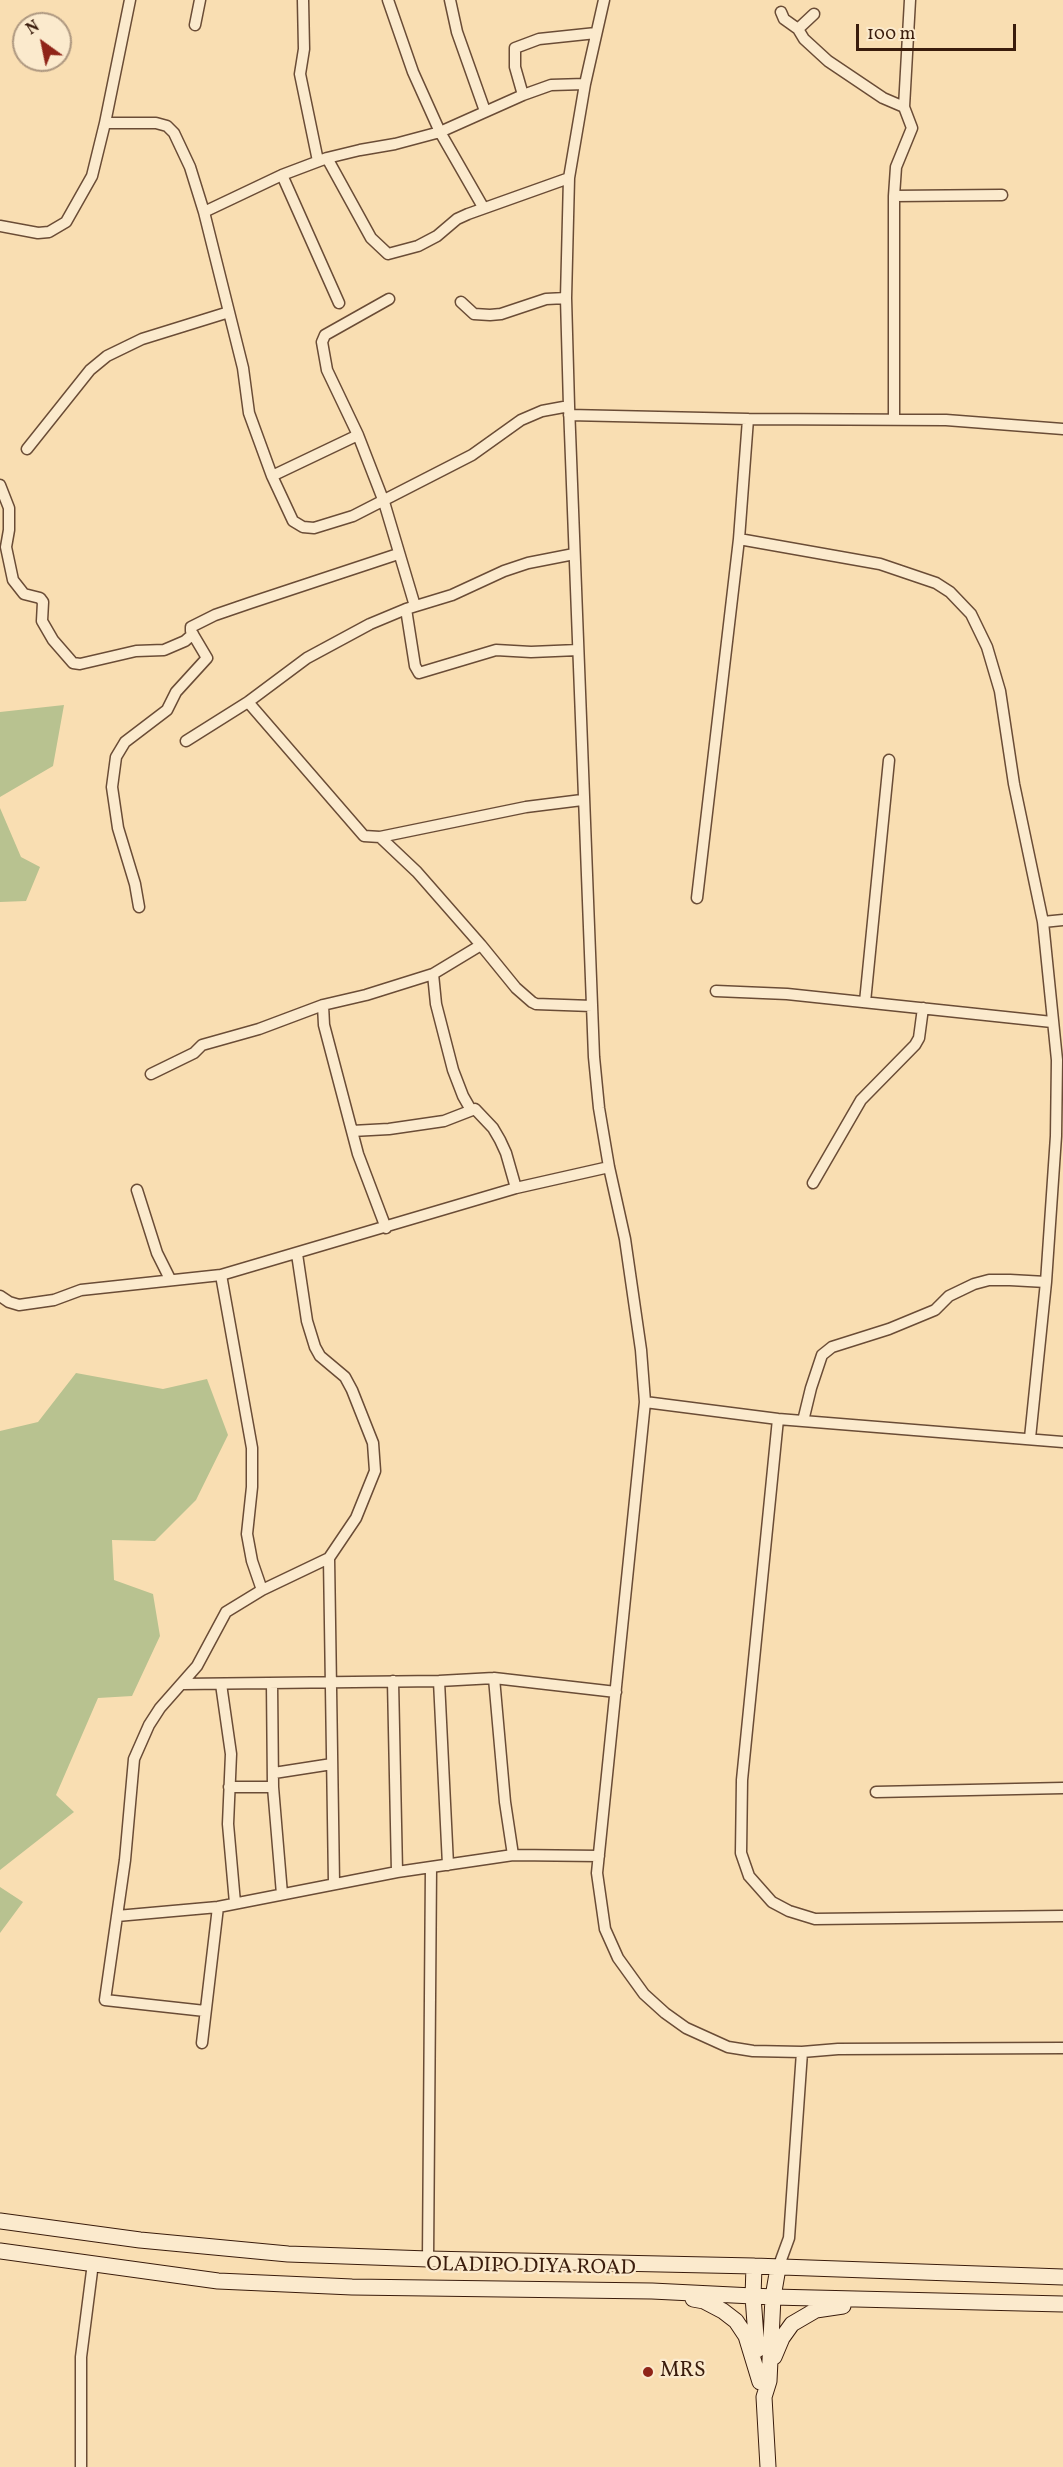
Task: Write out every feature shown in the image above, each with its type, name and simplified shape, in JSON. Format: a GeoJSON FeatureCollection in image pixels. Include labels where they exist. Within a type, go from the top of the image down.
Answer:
{"type":"FeatureCollection","features":[{"type":"Feature","properties":{"kind":"main road","name":"OLADIPO DIYA ROAD"},"geometry":{"type":"LineString","coordinates":[[0,2221],[244,2251],[428,2259],[754,2266],[1063,2277]]}},
{"type":"Feature","properties":{"kind":"main road","name":"OLADIPO DIYA ROAD"},"geometry":{"type":"LineString","coordinates":[[0,2251],[218,2281],[438,2289],[652,2291],[773,2297],[1063,2304]]}},
{"type":"Feature","properties":{"kind":"main road"},"geometry":{"type":"LineString","coordinates":[[754,2266],[753,2296],[764,2387],[768,2467]]}},
{"type":"Feature","properties":{"kind":"main road"},"geometry":{"type":"LineString","coordinates":[[764,2387],[778,2268]]}},
{"type":"Feature","properties":{"kind":"main road"},"geometry":{"type":"LineString","coordinates":[[652,2291],[704,2301],[736,2321],[746,2336],[764,2387]]}},
{"type":"Feature","properties":{"kind":"main road"},"geometry":{"type":"LineString","coordinates":[[764,2387],[782,2338],[792,2324],[816,2310],[882,2299]]}},
{"type":"Feature","properties":{"kind":"street"},"geometry":{"type":"LineString","coordinates":[[0,226],[38,233],[49,232],[66,222],[76,209],[92,176],[130,0]]}},
{"type":"Feature","properties":{"kind":"street"},"geometry":{"type":"LineString","coordinates":[[195,25],[200,0]]}},
{"type":"Feature","properties":{"kind":"street"},"geometry":{"type":"LineString","coordinates":[[303,0],[304,49],[300,74],[322,160],[371,238],[388,254],[418,246],[436,236],[457,219],[483,207],[569,178]]}},
{"type":"Feature","properties":{"kind":"street"},"geometry":{"type":"LineString","coordinates":[[388,0],[413,72],[440,132],[483,207]]}},
{"type":"Feature","properties":{"kind":"street"},"geometry":{"type":"LineString","coordinates":[[450,0],[457,32],[485,111]]}},
{"type":"Feature","properties":{"kind":"street"},"geometry":{"type":"LineString","coordinates":[[604,0],[585,84],[569,178],[567,298],[569,410],[582,800],[599,1108],[625,1239],[645,1402],[597,1873],[605,1929],[618,1958],[644,1994],[664,2013],[686,2028],[728,2047],[753,2051],[802,2052],[838,2049],[1063,2048]]}},
{"type":"Feature","properties":{"kind":"street"},"geometry":{"type":"LineString","coordinates":[[894,419],[894,196],[896,167],[912,128],[904,107],[910,0]]}},
{"type":"Feature","properties":{"kind":"street"},"geometry":{"type":"LineString","coordinates":[[781,12],[784,19],[798,29],[804,39],[828,61],[883,98],[904,107]]}},
{"type":"Feature","properties":{"kind":"street"},"geometry":{"type":"LineString","coordinates":[[798,29],[814,14]]}},
{"type":"Feature","properties":{"kind":"street"},"geometry":{"type":"LineString","coordinates":[[523,95],[515,67],[515,48],[539,39],[596,33]]}},
{"type":"Feature","properties":{"kind":"street"},"geometry":{"type":"LineString","coordinates":[[204,212],[282,175],[322,160],[440,132],[551,85],[585,84]]}},
{"type":"Feature","properties":{"kind":"street"},"geometry":{"type":"LineString","coordinates":[[105,123],[156,123],[167,126],[174,133],[192,171],[204,212],[243,368],[249,413],[272,476],[293,521],[303,527],[314,528],[334,523],[384,502],[472,455],[521,420],[542,411],[569,410],[748,419],[946,420],[1063,429]]}},
{"type":"Feature","properties":{"kind":"street"},"geometry":{"type":"LineString","coordinates":[[282,175],[339,303]]}},
{"type":"Feature","properties":{"kind":"street"},"geometry":{"type":"LineString","coordinates":[[894,196],[1002,195]]}},
{"type":"Feature","properties":{"kind":"street"},"geometry":{"type":"LineString","coordinates":[[461,302],[474,314],[490,315],[501,314],[546,299],[567,298]]}},
{"type":"Feature","properties":{"kind":"street"},"geometry":{"type":"LineString","coordinates":[[389,299],[325,335],[322,342],[327,370],[358,435],[384,502],[411,608],[415,666],[419,673],[496,650],[531,652],[578,650]]}},
{"type":"Feature","properties":{"kind":"street"},"geometry":{"type":"LineString","coordinates":[[27,449],[90,370],[106,356],[142,339],[229,312]]}},
{"type":"Feature","properties":{"kind":"street"},"geometry":{"type":"LineString","coordinates":[[697,898],[739,539],[748,419]]}},
{"type":"Feature","properties":{"kind":"street"},"geometry":{"type":"LineString","coordinates":[[272,476],[358,435]]}},
{"type":"Feature","properties":{"kind":"street"},"geometry":{"type":"LineString","coordinates":[[0,485],[9,508],[6,547],[13,580],[24,594],[40,598],[43,602],[42,621],[53,639],[73,663],[80,664],[136,651],[164,650],[185,641],[193,634]]}},
{"type":"Feature","properties":{"kind":"street"},"geometry":{"type":"LineString","coordinates":[[739,539],[880,564],[936,583],[950,592],[971,614],[987,647],[1000,691],[1014,784],[1042,922],[1057,1060],[1056,1136],[1046,1282],[1030,1438]]}},
{"type":"Feature","properties":{"kind":"street"},"geometry":{"type":"LineString","coordinates":[[139,907],[135,884],[118,828],[112,787],[116,757],[125,742],[167,710],[176,692],[205,662],[207,655],[191,628],[194,624],[215,615],[398,554]]}},
{"type":"Feature","properties":{"kind":"street"},"geometry":{"type":"LineString","coordinates":[[186,741],[248,702],[307,658],[370,624],[452,595],[528,563],[574,554]]}},
{"type":"Feature","properties":{"kind":"street"},"geometry":{"type":"LineString","coordinates":[[248,702],[361,835],[367,837],[380,837],[526,807],[582,800]]}},
{"type":"Feature","properties":{"kind":"street"},"geometry":{"type":"LineString","coordinates":[[865,1002],[889,760]]}},
{"type":"Feature","properties":{"kind":"street"},"geometry":{"type":"LineString","coordinates":[[380,837],[417,872],[516,988],[532,1002],[592,1006]]}},
{"type":"Feature","properties":{"kind":"street"},"geometry":{"type":"LineString","coordinates":[[1042,922],[1063,920]]}},
{"type":"Feature","properties":{"kind":"street"},"geometry":{"type":"LineString","coordinates":[[151,1074],[194,1053],[202,1045],[259,1029],[323,1005],[366,995],[433,974],[481,945]]}},
{"type":"Feature","properties":{"kind":"street"},"geometry":{"type":"LineString","coordinates":[[433,974],[436,1005],[453,1070],[471,1110]]}},
{"type":"Feature","properties":{"kind":"street"},"geometry":{"type":"LineString","coordinates":[[716,992],[788,994],[1052,1022]]}},
{"type":"Feature","properties":{"kind":"street"},"geometry":{"type":"LineString","coordinates":[[323,1005],[324,1025],[358,1154],[386,1228]]}},
{"type":"Feature","properties":{"kind":"street"},"geometry":{"type":"LineString","coordinates":[[813,1183],[861,1100],[915,1045],[919,1038],[923,1008]]}},
{"type":"Feature","properties":{"kind":"street"},"geometry":{"type":"LineString","coordinates":[[352,1131],[389,1129],[444,1121],[475,1109],[480,1112],[496,1134],[506,1153],[516,1188]]}},
{"type":"Feature","properties":{"kind":"street"},"geometry":{"type":"LineString","coordinates":[[0,1296],[19,1305],[54,1299],[81,1290],[221,1275],[516,1188],[609,1167]]}},
{"type":"Feature","properties":{"kind":"street"},"geometry":{"type":"LineString","coordinates":[[137,1190],[157,1253],[170,1279]]}},
{"type":"Feature","properties":{"kind":"street"},"geometry":{"type":"LineString","coordinates":[[205,2011],[105,2000],[125,1860],[134,1759],[149,1725],[160,1708],[183,1684],[196,1666],[226,1611],[262,1590],[329,1558],[356,1518],[375,1471],[373,1443],[345,1377],[320,1356],[315,1347],[307,1321],[297,1254]]}},
{"type":"Feature","properties":{"kind":"street"},"geometry":{"type":"LineString","coordinates":[[221,1275],[252,1448],[252,1487],[247,1534],[252,1561],[262,1590]]}},
{"type":"Feature","properties":{"kind":"street"},"geometry":{"type":"LineString","coordinates":[[804,1421],[811,1388],[822,1355],[832,1347],[889,1329],[935,1310],[949,1296],[974,1284],[1010,1280],[1046,1282]]}},
{"type":"Feature","properties":{"kind":"street"},"geometry":{"type":"LineString","coordinates":[[645,1402],[778,1419],[1063,1442]]}},
{"type":"Feature","properties":{"kind":"street"},"geometry":{"type":"LineString","coordinates":[[778,1419],[742,1780],[741,1853],[749,1876],[772,1902],[789,1911],[815,1919],[1063,1916]]}},
{"type":"Feature","properties":{"kind":"street"},"geometry":{"type":"LineString","coordinates":[[329,1558],[334,1883]]}},
{"type":"Feature","properties":{"kind":"street"},"geometry":{"type":"LineString","coordinates":[[183,1684],[439,1681],[494,1678],[616,1692]]}},
{"type":"Feature","properties":{"kind":"street"},"geometry":{"type":"LineString","coordinates":[[494,1678],[513,1855]]}},
{"type":"Feature","properties":{"kind":"street"},"geometry":{"type":"LineString","coordinates":[[393,1681],[397,1872]]}},
{"type":"Feature","properties":{"kind":"street"},"geometry":{"type":"LineString","coordinates":[[439,1681],[448,1865]]}},
{"type":"Feature","properties":{"kind":"street"},"geometry":{"type":"LineString","coordinates":[[272,1683],[273,1787],[282,1894]]}},
{"type":"Feature","properties":{"kind":"street"},"geometry":{"type":"LineString","coordinates":[[220,1684],[231,1754],[228,1824],[235,1904]]}},
{"type":"Feature","properties":{"kind":"street"},"geometry":{"type":"LineString","coordinates":[[274,1773],[332,1764]]}},
{"type":"Feature","properties":{"kind":"street"},"geometry":{"type":"LineString","coordinates":[[230,1787],[273,1787]]}},
{"type":"Feature","properties":{"kind":"street"},"geometry":{"type":"LineString","coordinates":[[876,1792],[1063,1788]]}},
{"type":"Feature","properties":{"kind":"street"},"geometry":{"type":"LineString","coordinates":[[117,1916],[218,1907],[334,1883],[513,1855],[599,1856]]}},
{"type":"Feature","properties":{"kind":"street"},"geometry":{"type":"LineString","coordinates":[[428,2259],[431,1867]]}},
{"type":"Feature","properties":{"kind":"street"},"geometry":{"type":"LineString","coordinates":[[202,2043],[218,1907]]}},
{"type":"Feature","properties":{"kind":"street"},"geometry":{"type":"LineString","coordinates":[[778,2268],[789,2238],[802,2052]]}},
{"type":"Feature","properties":{"kind":"street"},"geometry":{"type":"LineString","coordinates":[[81,2467],[83,2408],[81,2357],[93,2263]]}},
{"type":"Feature","properties":{"kind":"green space"},"geometry":{"type":"Polygon","coordinates":[[[64,705],[53,766],[0,797],[0,712],[64,705]]]}},
{"type":"Feature","properties":{"kind":"green space"},"geometry":{"type":"Polygon","coordinates":[[[0,808],[21,857],[40,867],[26,901],[0,902],[0,808]]]}},
{"type":"Feature","properties":{"kind":"green space"},"geometry":{"type":"Polygon","coordinates":[[[76,1373],[163,1389],[207,1379],[228,1435],[196,1500],[155,1541],[112,1540],[114,1580],[153,1594],[160,1636],[132,1696],[98,1698],[56,1795],[74,1812],[0,1870],[0,1431],[38,1422],[76,1373]]]}},
{"type":"Feature","properties":{"kind":"green space"},"geometry":{"type":"Polygon","coordinates":[[[0,1887],[23,1902],[0,1933],[0,1887]]]}},
{"type":"Feature","properties":{"kind":"place","name":"MRS"},"geometry":{"type":"Point","coordinates":[648,2372]}}]}
